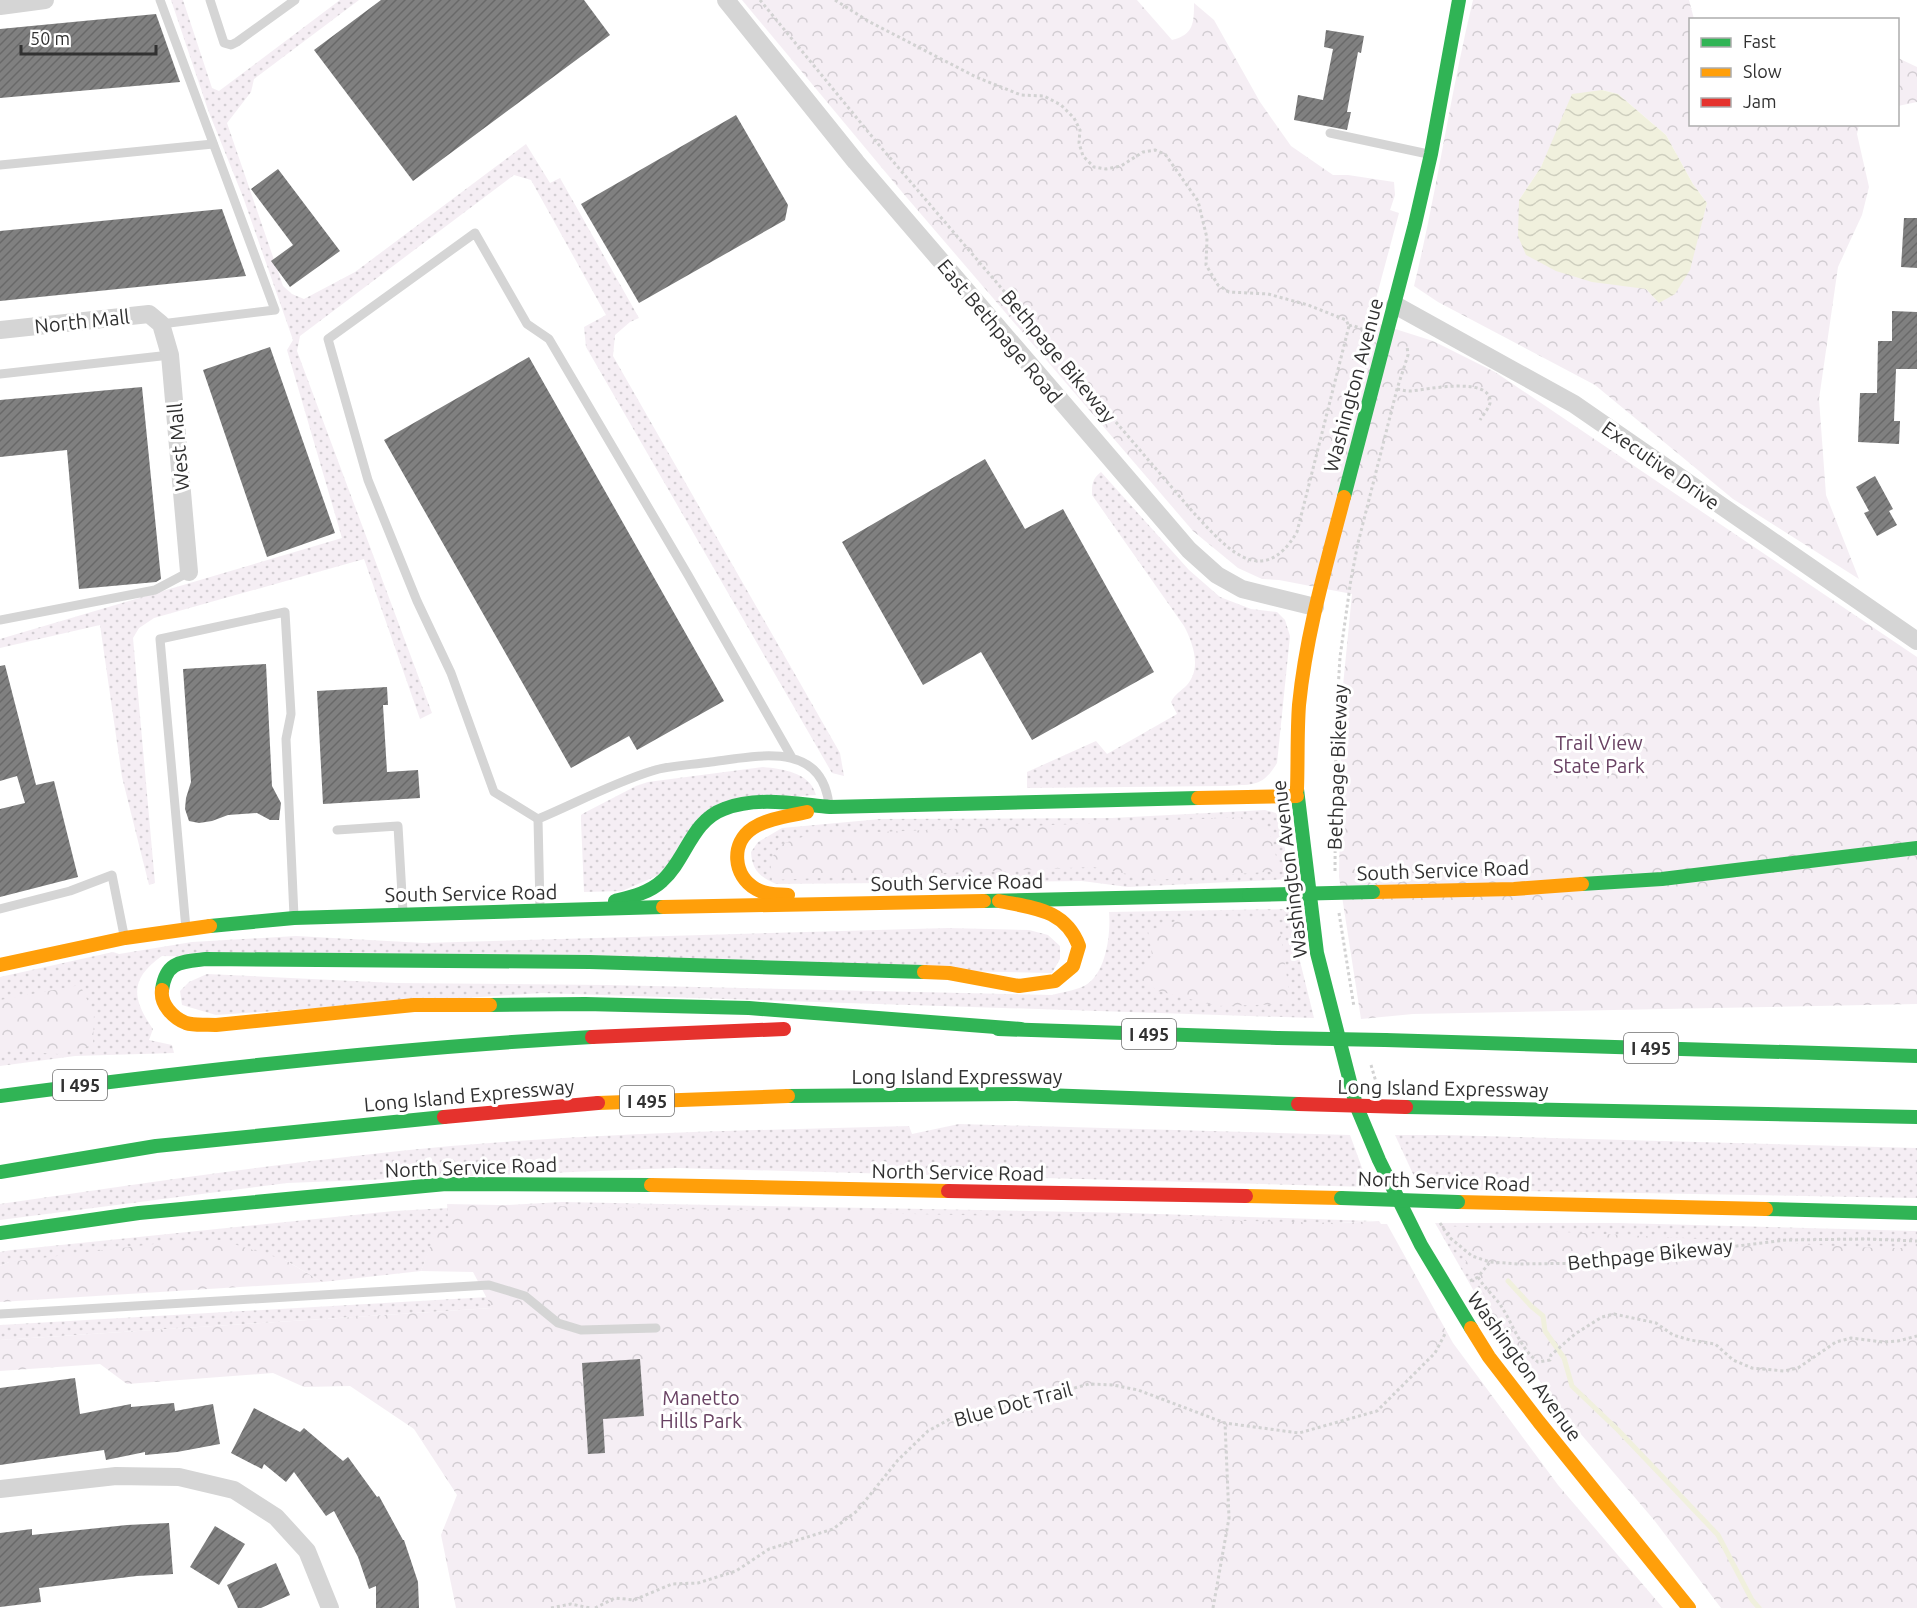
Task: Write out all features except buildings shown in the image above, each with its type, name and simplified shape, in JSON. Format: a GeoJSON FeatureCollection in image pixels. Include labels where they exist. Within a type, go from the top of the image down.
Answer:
{"type":"FeatureCollection","features":[{"type":"Feature","properties":{"kind":"main road","name":"Washington Avenue"},"geometry":{"type":"LineString","coordinates":[[1459,0],[1431,154],[1395,305],[1315,607],[1307,648],[1299,707],[1297,796],[1317,953],[1356,1105],[1379,1160],[1421,1245],[1489,1357],[1689,1608]]}},
{"type":"Feature","properties":{"kind":"main road"},"geometry":{"type":"LineString","coordinates":[[581,910],[642,894],[652,889],[670,873],[693,835],[711,815],[722,809],[738,805],[764,802],[830,807],[1297,796]]}},
{"type":"Feature","properties":{"kind":"main road"},"geometry":{"type":"LineString","coordinates":[[830,807],[754,827],[742,836],[736,848],[736,858],[745,879],[754,888],[765,893],[917,902]]}},
{"type":"Feature","properties":{"kind":"main road","name":"South Service Road"},"geometry":{"type":"LineString","coordinates":[[0,965],[125,938],[294,918],[540,910],[1514,889],[1662,879],[1917,848]]}},
{"type":"Feature","properties":{"kind":"main road"},"geometry":{"type":"LineString","coordinates":[[999,901],[1058,917],[1070,928],[1079,946],[1074,966],[1055,981],[1019,986],[949,973],[876,969],[590,962],[206,959],[176,963],[164,976],[161,996],[170,1011],[187,1023],[216,1025],[414,1005],[585,1005],[749,1008],[1021,1029]]}},
{"type":"Feature","properties":{"kind":"main road","name":"I 495"},"geometry":{"type":"LineString","coordinates":[[0,1096],[160,1075],[384,1052],[587,1037],[800,1029]]}},
{"type":"Feature","properties":{"kind":"main road","name":"I 495"},"geometry":{"type":"LineString","coordinates":[[846,1029],[1021,1029],[1917,1056]]}},
{"type":"Feature","properties":{"kind":"main road"},"geometry":{"type":"LineString","coordinates":[[0,1084],[160,1075]]}},
{"type":"Feature","properties":{"kind":"main road","name":"Long Island Expressway"},"geometry":{"type":"LineString","coordinates":[[0,1172],[156,1146],[386,1122],[594,1103],[802,1095],[1015,1094],[1406,1107],[1917,1117]]}},
{"type":"Feature","properties":{"kind":"main road","name":"North Service Road"},"geometry":{"type":"LineString","coordinates":[[0,1233],[140,1213],[446,1184],[600,1184],[1341,1198],[1917,1213]]}},
{"type":"Feature","properties":{"kind":"street"},"geometry":{"type":"LineString","coordinates":[[0,6],[45,0]]}},
{"type":"Feature","properties":{"kind":"street","name":"East Bethpage Road"},"geometry":{"type":"LineString","coordinates":[[726,0],[856,162],[1189,550],[1217,575],[1242,590],[1315,607]]}},
{"type":"Feature","properties":{"kind":"street","name":"Executive Drive"},"geometry":{"type":"LineString","coordinates":[[1395,305],[1574,404],[1917,641]]}},
{"type":"Feature","properties":{"kind":"street","name":"North Mall"},"geometry":{"type":"LineString","coordinates":[[0,330],[149,314],[161,324]]}},
{"type":"Feature","properties":{"kind":"street","name":"West Mall"},"geometry":{"type":"LineString","coordinates":[[161,324],[170,356],[189,572]]}},
{"type":"Feature","properties":{"kind":"street"},"geometry":{"type":"LineString","coordinates":[[0,1489],[116,1476],[178,1477],[234,1490],[276,1517],[307,1551],[330,1608]]}},
{"type":"Feature","properties":{"kind":"lane"},"geometry":{"type":"LineString","coordinates":[[160,0],[275,310],[161,324]]}},
{"type":"Feature","properties":{"kind":"lane"},"geometry":{"type":"LineString","coordinates":[[210,0],[220,36],[224,43],[231,45],[296,0]]}},
{"type":"Feature","properties":{"kind":"lane"},"geometry":{"type":"LineString","coordinates":[[1330,133],[1431,154]]}},
{"type":"Feature","properties":{"kind":"lane"},"geometry":{"type":"LineString","coordinates":[[0,165],[213,144]]}},
{"type":"Feature","properties":{"kind":"lane"},"geometry":{"type":"LineString","coordinates":[[538,819],[494,792],[451,673],[417,601],[368,480],[328,339],[475,233],[527,324],[549,339],[688,574],[791,756],[817,772],[828,793],[830,807]]}},
{"type":"Feature","properties":{"kind":"lane"},"geometry":{"type":"LineString","coordinates":[[0,374],[170,356]]}},
{"type":"Feature","properties":{"kind":"lane"},"geometry":{"type":"LineString","coordinates":[[0,620],[155,590],[189,572]]}},
{"type":"Feature","properties":{"kind":"lane"},"geometry":{"type":"LineString","coordinates":[[186,929],[160,639],[285,612],[291,714],[286,739],[294,918]]}},
{"type":"Feature","properties":{"kind":"lane"},"geometry":{"type":"LineString","coordinates":[[538,819],[654,770],[759,755],[791,756]]}},
{"type":"Feature","properties":{"kind":"lane"},"geometry":{"type":"LineString","coordinates":[[538,819],[540,910]]}},
{"type":"Feature","properties":{"kind":"lane"},"geometry":{"type":"LineString","coordinates":[[337,830],[398,826],[403,914]]}},
{"type":"Feature","properties":{"kind":"lane"},"geometry":{"type":"LineString","coordinates":[[0,909],[70,891],[112,875],[125,938]]}},
{"type":"Feature","properties":{"kind":"lane"},"geometry":{"type":"LineString","coordinates":[[0,1314],[489,1285],[525,1296],[558,1323],[581,1330],[656,1328]]}},
{"type":"Feature","properties":{"kind":"path","name":"Bethpage Bikeway"},"geometry":{"type":"LineString","coordinates":[[760,0],[864,127],[1184,502],[1224,546],[1247,560],[1258,561],[1275,556],[1282,552],[1297,532],[1349,326]]}},
{"type":"Feature","properties":{"kind":"path"},"geometry":{"type":"LineString","coordinates":[[835,0],[868,21],[976,77],[1021,95],[1044,96],[1061,105],[1074,118],[1080,130],[1079,143],[1083,156],[1094,167],[1106,169],[1121,166],[1143,152],[1155,150],[1165,154],[1198,201],[1207,238],[1206,265],[1218,285],[1229,292],[1268,294],[1308,305],[1346,320],[1349,326],[1367,331]]}},
{"type":"Feature","properties":{"kind":"path","name":"Bethpage Bikeway"},"geometry":{"type":"LineString","coordinates":[[1335,875],[1335,734],[1340,657],[1358,543],[1397,389],[1408,355],[1407,345]]}},
{"type":"Feature","properties":{"kind":"path"},"geometry":{"type":"LineString","coordinates":[[1397,389],[1474,387],[1484,391],[1489,398],[1490,404],[1480,420]]}},
{"type":"Feature","properties":{"kind":"path"},"geometry":{"type":"LineString","coordinates":[[1339,910],[1354,1013]]}},
{"type":"Feature","properties":{"kind":"path"},"geometry":{"type":"LineString","coordinates":[[1368,1058],[1379,1092]]}},
{"type":"Feature","properties":{"kind":"path","name":"Bethpage Bikeway"},"geometry":{"type":"LineString","coordinates":[[1437,1219],[1449,1237],[1472,1256],[1490,1262],[1519,1264],[1599,1263],[1786,1240],[1917,1241]]}},
{"type":"Feature","properties":{"kind":"path"},"geometry":{"type":"LineString","coordinates":[[1470,1281],[1478,1277],[1490,1262]]}},
{"type":"Feature","properties":{"kind":"path"},"geometry":{"type":"LineString","coordinates":[[1478,1277],[1485,1290],[1498,1302],[1530,1356],[1538,1362],[1550,1360],[1551,1355],[1567,1341],[1602,1317],[1614,1314],[1656,1323],[1672,1335],[1715,1344],[1733,1360],[1752,1368],[1784,1371],[1798,1368],[1836,1342],[1843,1340],[1851,1338],[1883,1342],[1917,1336]]}},
{"type":"Feature","properties":{"kind":"path","name":"Blue Dot Trail"},"geometry":{"type":"LineString","coordinates":[[551,1608],[571,1604],[592,1608],[615,1598],[634,1600],[672,1584],[698,1583],[736,1571],[769,1549],[833,1529],[857,1510],[898,1460],[928,1431],[961,1413],[1020,1403],[1089,1384],[1113,1385],[1138,1390],[1225,1423],[1299,1433],[1377,1411],[1435,1353],[1446,1332]]}},
{"type":"Feature","properties":{"kind":"path"},"geometry":{"type":"LineString","coordinates":[[1213,1608],[1229,1518],[1225,1423]]}},
{"type":"Feature","properties":{"kind":"green space"},"geometry":{"type":"Polygon","coordinates":[[[171,0],[183,0],[212,88],[219,91],[340,0],[359,0],[254,79],[251,92],[227,123],[283,286],[292,294],[304,299],[355,272],[526,144],[550,183],[560,178],[639,318],[630,322],[615,335],[613,356],[840,753],[844,776],[832,773],[586,347],[584,327],[606,315],[531,180],[514,175],[300,336],[297,351],[432,713],[420,719],[364,559],[154,618],[139,628],[133,638],[155,883],[149,885],[122,777],[100,625],[0,648],[0,639],[342,538],[287,350],[293,340],[243,197],[208,110],[171,0]]]}},
{"type":"Feature","properties":{"kind":"green space","name":"Trail View State Park"},"geometry":{"type":"Polygon","coordinates":[[[742,0],[1137,0],[1172,40],[1189,31],[1194,16],[1194,3],[1214,20],[1260,102],[1291,146],[1333,175],[1394,182],[1395,195],[1390,210],[1399,213],[1370,321],[1433,341],[1495,372],[1917,657],[1917,1004],[1413,1014],[1361,1019],[1339,877],[1342,696],[1352,594],[1279,580],[1262,579],[1238,568],[1193,531],[902,192],[742,0]]]}},
{"type":"Feature","properties":{"kind":"green space"},"geometry":{"type":"Polygon","coordinates":[[[1473,0],[1689,0],[1694,18],[1689,18],[1689,126],[1859,126],[1857,134],[1869,187],[1862,215],[1838,267],[1819,399],[1826,495],[1859,579],[1733,499],[1595,385],[1438,302],[1414,286],[1473,0]],[[1602,90],[1556,135],[1541,167],[1519,200],[1646,289],[1659,303],[1699,232],[1707,203],[1693,184],[1666,135],[1618,94],[1602,90]]]}},
{"type":"Feature","properties":{"kind":"green space"},"geometry":{"type":"Polygon","coordinates":[[[1899,58],[1917,67],[1917,102],[1899,106],[1899,58]]]}},
{"type":"Feature","properties":{"kind":"green space"},"geometry":{"type":"Polygon","coordinates":[[[1101,472],[1189,570],[1220,597],[1251,609],[1277,612],[1285,620],[1290,636],[1277,763],[1261,781],[1226,786],[1027,788],[1027,772],[1096,741],[1107,754],[1177,714],[1171,702],[1187,685],[1194,671],[1193,648],[1184,626],[1092,495],[1093,482],[1101,472]]]}},
{"type":"Feature","properties":{"kind":"green space"},"geometry":{"type":"Polygon","coordinates":[[[763,767],[787,771],[802,777],[813,787],[816,795],[729,800],[661,874],[622,891],[584,892],[581,815],[648,782],[763,767]]]}},
{"type":"Feature","properties":{"kind":"green space"},"geometry":{"type":"Polygon","coordinates":[[[1265,810],[1276,813],[1281,824],[1290,879],[1128,887],[1082,881],[776,884],[765,879],[758,872],[753,864],[751,852],[758,842],[782,828],[881,819],[1112,818],[1265,810]]]}},
{"type":"Feature","properties":{"kind":"green space"},"geometry":{"type":"Polygon","coordinates":[[[1246,817],[1269,830],[1280,871],[1156,880],[1093,867],[772,880],[770,860],[782,844],[808,835],[1246,817]]]}},
{"type":"Feature","properties":{"kind":"green space"},"geometry":{"type":"Polygon","coordinates":[[[1294,909],[1298,953],[1314,1018],[541,993],[216,1015],[182,1005],[180,991],[189,982],[207,974],[395,983],[608,985],[1052,995],[1084,986],[1097,973],[1108,942],[1109,912],[1294,909]]]}},
{"type":"Feature","properties":{"kind":"green space"},"geometry":{"type":"Polygon","coordinates":[[[1189,916],[1278,918],[1291,1004],[1217,1006],[1158,991],[1137,977],[1152,955],[1148,931],[1189,916]]]}},
{"type":"Feature","properties":{"kind":"green space"},"geometry":{"type":"Polygon","coordinates":[[[948,928],[1029,930],[1048,935],[1060,946],[1060,959],[1052,973],[162,956],[151,965],[139,981],[138,999],[153,1029],[149,1040],[172,1045],[174,1053],[75,1056],[0,1066],[0,977],[113,952],[119,954],[192,942],[296,936],[424,943],[948,928]]]}},
{"type":"Feature","properties":{"kind":"green space"},"geometry":{"type":"Polygon","coordinates":[[[80,985],[94,1014],[93,1045],[58,1054],[0,1050],[0,1000],[80,985]]]}},
{"type":"Feature","properties":{"kind":"green space"},"geometry":{"type":"Polygon","coordinates":[[[959,1124],[1350,1135],[1369,1187],[676,1168],[287,1183],[0,1220],[0,1204],[225,1172],[451,1146],[622,1135],[909,1126],[912,1134],[959,1124]]]}},
{"type":"Feature","properties":{"kind":"green space"},"geometry":{"type":"Polygon","coordinates":[[[1395,1135],[1917,1148],[1917,1198],[1420,1189],[1395,1135]]]}},
{"type":"Feature","properties":{"kind":"green space"},"geometry":{"type":"Polygon","coordinates":[[[562,1202],[1129,1213],[1373,1221],[1163,1233],[437,1231],[421,1271],[322,1282],[285,1260],[9,1262],[0,1266],[0,1252],[12,1250],[394,1211],[562,1202]]]}},
{"type":"Feature","properties":{"kind":"green space","name":"Manetto Hills Park"},"geometry":{"type":"Polygon","coordinates":[[[447,1204],[1340,1223],[1379,1221],[1381,1224],[1387,1224],[1453,1343],[1558,1485],[1663,1608],[456,1608],[441,1535],[457,1495],[414,1429],[350,1386],[304,1387],[273,1373],[127,1384],[100,1364],[0,1371],[0,1340],[492,1308],[473,1272],[421,1271],[436,1231],[449,1228],[447,1204]]]}},
{"type":"Feature","properties":{"kind":"green space"},"geometry":{"type":"Polygon","coordinates":[[[1435,1223],[1619,1223],[1917,1231],[1917,1264],[1598,1441],[1638,1494],[1483,1307],[1435,1223]]]}},
{"type":"Feature","properties":{"kind":"green space"},"geometry":{"type":"Polygon","coordinates":[[[1446,1226],[1877,1248],[1917,1248],[1917,1608],[1721,1608],[1654,1520],[1574,1426],[1515,1344],[1483,1307],[1490,1304],[1446,1226]]]}},
{"type":"Feature","properties":{"kind":"green space"},"geometry":{"type":"Polygon","coordinates":[[[221,1240],[285,1260],[322,1282],[0,1302],[0,1266],[9,1262],[162,1243],[221,1240]]]}},
{"type":"Feature","properties":{"kind":"green space"},"geometry":{"type":"Polygon","coordinates":[[[506,1296],[492,1308],[0,1340],[0,1325],[506,1296]]]}},
{"type":"Feature","properties":{"kind":"water"},"geometry":{"type":"Polygon","coordinates":[[[1602,90],[1618,94],[1666,135],[1693,184],[1707,203],[1690,270],[1675,294],[1659,303],[1646,289],[1592,282],[1556,271],[1526,255],[1518,236],[1519,200],[1541,167],[1572,94],[1602,90]]]}},
{"type":"Feature","properties":{"kind":"waterway"},"geometry":{"type":"LineString","coordinates":[[1508,1281],[1543,1316],[1545,1331],[1564,1358],[1572,1386],[1618,1430],[1718,1535],[1752,1600],[1759,1608]]}},
{"type":"Feature","properties":{"kind":"traffic: fast"},"geometry":{"type":"LineString","coordinates":[[1344,497],[1415,224],[1431,154],[1459,0]]}},
{"type":"Feature","properties":{"kind":"traffic: fast"},"geometry":{"type":"LineString","coordinates":[[1297,789],[1317,953],[1356,1105],[1379,1160],[1421,1245],[1471,1328]]}},
{"type":"Feature","properties":{"kind":"traffic: fast"},"geometry":{"type":"LineString","coordinates":[[615,901],[640,894],[657,885],[677,863],[704,822],[724,809],[737,805],[777,802],[830,807],[1198,798]]}},
{"type":"Feature","properties":{"kind":"traffic: fast"},"geometry":{"type":"LineString","coordinates":[[1582,884],[1662,879],[1917,848]]}},
{"type":"Feature","properties":{"kind":"traffic: fast"},"geometry":{"type":"LineString","coordinates":[[1249,895],[1373,892]]}},
{"type":"Feature","properties":{"kind":"traffic: fast"},"geometry":{"type":"LineString","coordinates":[[984,901],[1249,895]]}},
{"type":"Feature","properties":{"kind":"traffic: fast"},"geometry":{"type":"LineString","coordinates":[[210,926],[294,918],[663,907]]}},
{"type":"Feature","properties":{"kind":"traffic: fast"},"geometry":{"type":"LineString","coordinates":[[162,990],[164,980],[171,968],[182,962],[206,959],[590,962],[924,972]]}},
{"type":"Feature","properties":{"kind":"traffic: fast"},"geometry":{"type":"LineString","coordinates":[[490,1005],[585,1004],[749,1008],[1021,1029]]}},
{"type":"Feature","properties":{"kind":"traffic: fast"},"geometry":{"type":"LineString","coordinates":[[998,1029],[1278,1038]]}},
{"type":"Feature","properties":{"kind":"traffic: fast"},"geometry":{"type":"LineString","coordinates":[[0,1096],[295,1061],[443,1047],[592,1037]]}},
{"type":"Feature","properties":{"kind":"traffic: fast"},"geometry":{"type":"LineString","coordinates":[[1278,1038],[1385,1040]]}},
{"type":"Feature","properties":{"kind":"traffic: fast"},"geometry":{"type":"LineString","coordinates":[[1385,1040],[1917,1056]]}},
{"type":"Feature","properties":{"kind":"traffic: fast"},"geometry":{"type":"LineString","coordinates":[[788,1096],[1015,1094],[1298,1104]]}},
{"type":"Feature","properties":{"kind":"traffic: fast"},"geometry":{"type":"LineString","coordinates":[[1406,1107],[1917,1117]]}},
{"type":"Feature","properties":{"kind":"traffic: fast"},"geometry":{"type":"LineString","coordinates":[[0,1172],[156,1146],[444,1117]]}},
{"type":"Feature","properties":{"kind":"traffic: fast"},"geometry":{"type":"LineString","coordinates":[[0,1233],[139,1213],[446,1184],[651,1185]]}},
{"type":"Feature","properties":{"kind":"traffic: fast"},"geometry":{"type":"LineString","coordinates":[[1341,1198],[1458,1202]]}},
{"type":"Feature","properties":{"kind":"traffic: fast"},"geometry":{"type":"LineString","coordinates":[[1766,1209],[1917,1213]]}},
{"type":"Feature","properties":{"kind":"traffic: slow"},"geometry":{"type":"LineString","coordinates":[[1297,789],[1298,716],[1306,652],[1344,497]]}},
{"type":"Feature","properties":{"kind":"traffic: slow"},"geometry":{"type":"LineString","coordinates":[[1198,798],[1297,796]]}},
{"type":"Feature","properties":{"kind":"traffic: slow"},"geometry":{"type":"LineString","coordinates":[[788,895],[764,892],[748,883],[739,868],[738,850],[746,834],[753,828],[773,820],[807,812]]}},
{"type":"Feature","properties":{"kind":"traffic: slow"},"geometry":{"type":"LineString","coordinates":[[1373,892],[1514,889],[1582,884]]}},
{"type":"Feature","properties":{"kind":"traffic: slow"},"geometry":{"type":"LineString","coordinates":[[663,907],[984,901]]}},
{"type":"Feature","properties":{"kind":"traffic: slow"},"geometry":{"type":"LineString","coordinates":[[924,972],[949,973],[1019,986],[1055,981],[1073,966],[1079,946],[1065,924],[1046,912],[999,901]]}},
{"type":"Feature","properties":{"kind":"traffic: slow"},"geometry":{"type":"LineString","coordinates":[[0,965],[125,938],[210,926]]}},
{"type":"Feature","properties":{"kind":"traffic: slow"},"geometry":{"type":"LineString","coordinates":[[162,990],[165,1005],[172,1014],[186,1023],[197,1025],[414,1005],[490,1005]]}},
{"type":"Feature","properties":{"kind":"traffic: slow"},"geometry":{"type":"LineString","coordinates":[[598,1103],[788,1096]]}},
{"type":"Feature","properties":{"kind":"traffic: slow"},"geometry":{"type":"LineString","coordinates":[[651,1185],[948,1191]]}},
{"type":"Feature","properties":{"kind":"traffic: slow"},"geometry":{"type":"LineString","coordinates":[[1246,1196],[1341,1198]]}},
{"type":"Feature","properties":{"kind":"traffic: slow"},"geometry":{"type":"LineString","coordinates":[[1458,1202],[1766,1209]]}},
{"type":"Feature","properties":{"kind":"traffic: slow"},"geometry":{"type":"LineString","coordinates":[[1471,1328],[1489,1357],[1539,1422],[1689,1608]]}},
{"type":"Feature","properties":{"kind":"traffic: jam"},"geometry":{"type":"LineString","coordinates":[[592,1037],[784,1029]]}},
{"type":"Feature","properties":{"kind":"traffic: jam"},"geometry":{"type":"LineString","coordinates":[[444,1117],[598,1103]]}},
{"type":"Feature","properties":{"kind":"traffic: jam"},"geometry":{"type":"LineString","coordinates":[[1298,1104],[1406,1107]]}},
{"type":"Feature","properties":{"kind":"traffic: jam"},"geometry":{"type":"LineString","coordinates":[[948,1191],[1246,1196]]}}]}
